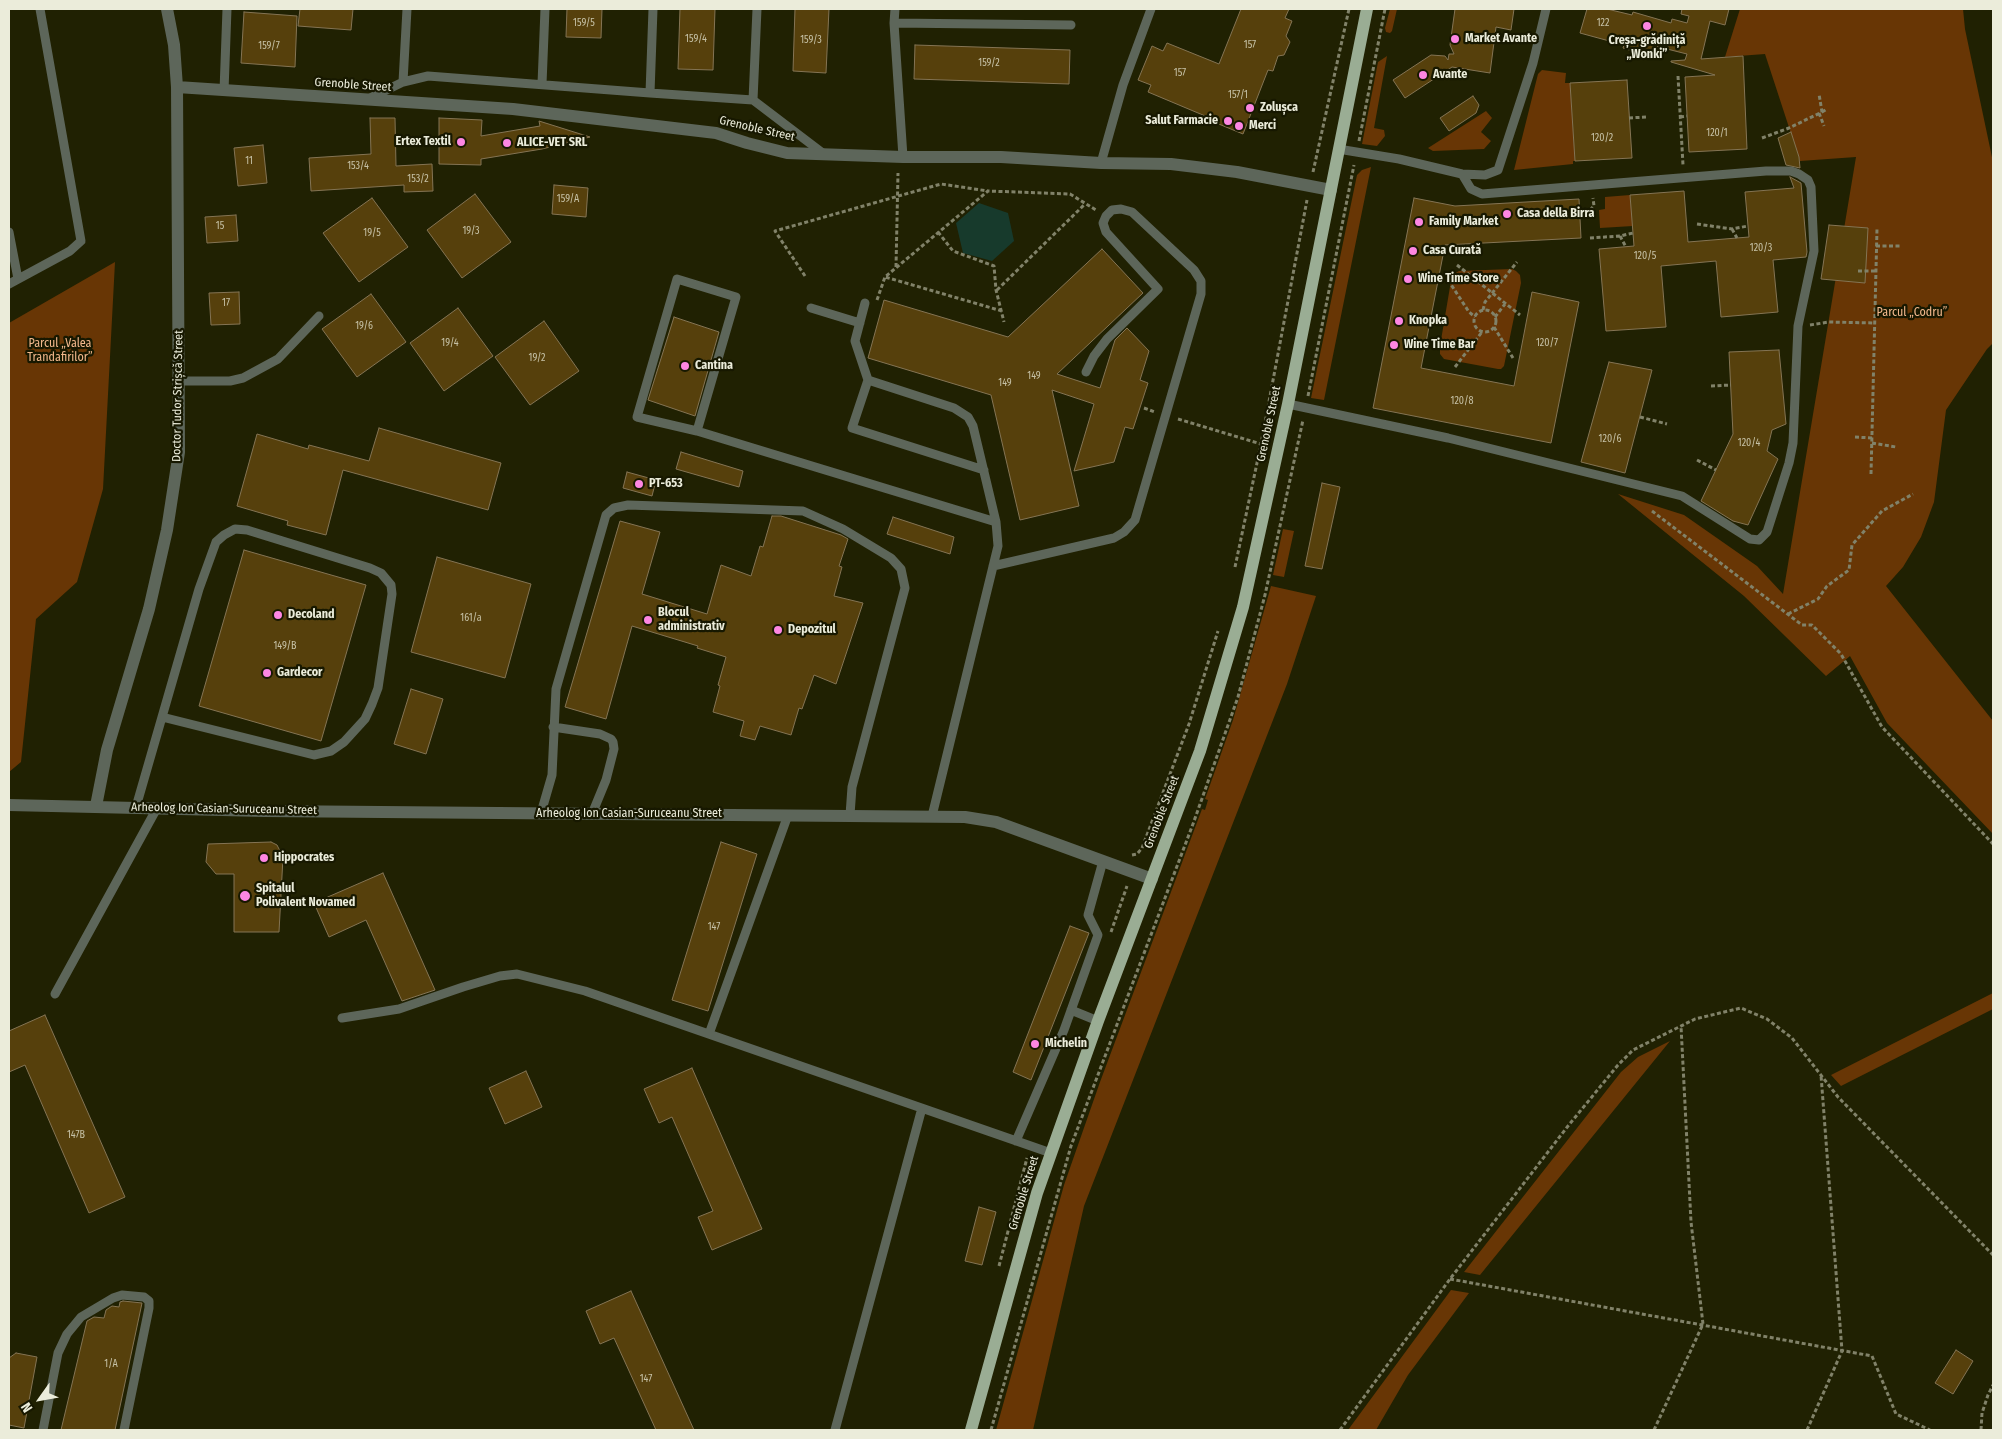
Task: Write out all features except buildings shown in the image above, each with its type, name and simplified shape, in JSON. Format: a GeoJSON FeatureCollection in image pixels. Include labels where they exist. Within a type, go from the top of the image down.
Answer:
{"type":"FeatureCollection","features":[{"type":"Feature","properties":{"kind":"main road","name":"Grenoble Street"},"geometry":{"type":"LineString","coordinates":[[971,1430],[1037,1194],[1098,1021],[1200,751],[1241,616],[1288,404],[1367,9]]}},
{"type":"Feature","properties":{"kind":"street","name":"Doctor Tudor Strișcă Street"},"geometry":{"type":"LineString","coordinates":[[96,806],[107,750],[149,609],[167,530],[179,452],[177,88],[174,45],[167,9]]}},
{"type":"Feature","properties":{"kind":"street","name":"Grenoble Street"},"geometry":{"type":"LineString","coordinates":[[177,88],[531,111],[716,134],[787,153],[904,157],[1001,157],[1101,163],[1170,164],[1237,172],[1331,190]]}},
{"type":"Feature","properties":{"kind":"street"},"geometry":{"type":"LineString","coordinates":[[9,805],[96,806]]}},
{"type":"Feature","properties":{"kind":"street","name":"Arheolog Ion Casian-Suruceanu Street"},"geometry":{"type":"LineString","coordinates":[[96,806],[274,811],[965,817],[996,822],[1152,879]]}},
{"type":"Feature","properties":{"kind":"lane"},"geometry":{"type":"LineString","coordinates":[[9,284],[70,251],[81,241],[40,9]]}},
{"type":"Feature","properties":{"kind":"lane"},"geometry":{"type":"LineString","coordinates":[[224,91],[227,9]]}},
{"type":"Feature","properties":{"kind":"lane"},"geometry":{"type":"LineString","coordinates":[[403,82],[407,9]]}},
{"type":"Feature","properties":{"kind":"lane"},"geometry":{"type":"LineString","coordinates":[[542,84],[545,9]]}},
{"type":"Feature","properties":{"kind":"lane"},"geometry":{"type":"LineString","coordinates":[[650,94],[653,9]]}},
{"type":"Feature","properties":{"kind":"lane"},"geometry":{"type":"LineString","coordinates":[[753,100],[757,9]]}},
{"type":"Feature","properties":{"kind":"lane"},"geometry":{"type":"LineString","coordinates":[[895,9],[894,23],[904,157]]}},
{"type":"Feature","properties":{"kind":"lane"},"geometry":{"type":"LineString","coordinates":[[1101,163],[1123,85],[1150,9]]}},
{"type":"Feature","properties":{"kind":"lane"},"geometry":{"type":"LineString","coordinates":[[1338,150],[1398,159],[1462,174],[1485,176],[1498,170],[1533,63],[1546,9]]}},
{"type":"Feature","properties":{"kind":"lane"},"geometry":{"type":"LineString","coordinates":[[894,23],[1071,25]]}},
{"type":"Feature","properties":{"kind":"lane"},"geometry":{"type":"LineString","coordinates":[[366,100],[403,82],[428,76],[650,94],[753,100],[824,154]]}},
{"type":"Feature","properties":{"kind":"lane"},"geometry":{"type":"LineString","coordinates":[[1288,404],[1448,438],[1682,496],[1750,539],[1759,540],[1767,532],[1789,464],[1793,442],[1798,326],[1814,251],[1811,187],[1808,180],[1791,171],[1766,171],[1482,194],[1471,189],[1462,174]]}},
{"type":"Feature","properties":{"kind":"lane"},"geometry":{"type":"LineString","coordinates":[[993,566],[1114,538],[1124,532],[1135,520],[1201,294],[1201,281],[1194,270],[1132,212],[1121,209],[1112,210],[1106,216],[1103,223],[1106,232],[1158,289],[1107,339],[1094,356],[1086,372]]}},
{"type":"Feature","properties":{"kind":"lane"},"geometry":{"type":"LineString","coordinates":[[9,232],[18,279]]}},
{"type":"Feature","properties":{"kind":"lane"},"geometry":{"type":"LineString","coordinates":[[697,431],[736,297],[678,279],[636,417],[697,431],[996,522]]}},
{"type":"Feature","properties":{"kind":"lane"},"geometry":{"type":"LineString","coordinates":[[865,303],[855,341],[868,380],[852,428],[984,470]]}},
{"type":"Feature","properties":{"kind":"lane"},"geometry":{"type":"LineString","coordinates":[[811,308],[860,323]]}},
{"type":"Feature","properties":{"kind":"lane"},"geometry":{"type":"LineString","coordinates":[[180,381],[230,381],[243,378],[278,359],[319,316]]}},
{"type":"Feature","properties":{"kind":"lane"},"geometry":{"type":"LineString","coordinates":[[868,380],[962,411],[968,417],[973,426],[996,522],[998,546],[932,816]]}},
{"type":"Feature","properties":{"kind":"lane"},"geometry":{"type":"LineString","coordinates":[[541,813],[552,775],[556,689],[606,515],[609,511],[628,505],[804,511],[843,528],[891,558],[901,569],[905,588],[852,787],[850,816]]}},
{"type":"Feature","properties":{"kind":"lane"},"geometry":{"type":"LineString","coordinates":[[136,808],[162,717],[199,589],[216,542],[224,535],[235,529],[247,530],[370,568],[381,573],[391,585],[392,594],[378,688],[365,719],[344,742],[331,751],[314,755],[162,717]]}},
{"type":"Feature","properties":{"kind":"lane"},"geometry":{"type":"LineString","coordinates":[[553,727],[600,734],[611,739],[613,742],[614,749],[606,780],[592,814]]}},
{"type":"Feature","properties":{"kind":"lane"},"geometry":{"type":"LineString","coordinates":[[55,994],[157,808]]}},
{"type":"Feature","properties":{"kind":"lane"},"geometry":{"type":"LineString","coordinates":[[709,1034],[788,815]]}},
{"type":"Feature","properties":{"kind":"lane"},"geometry":{"type":"LineString","coordinates":[[1016,1141],[1071,1010],[1098,935],[1088,915],[1103,861]]}},
{"type":"Feature","properties":{"kind":"lane"},"geometry":{"type":"LineString","coordinates":[[342,1018],[399,1009],[500,976],[517,974],[586,991],[1051,1153]]}},
{"type":"Feature","properties":{"kind":"lane"},"geometry":{"type":"LineString","coordinates":[[1071,1010],[1098,1021]]}},
{"type":"Feature","properties":{"kind":"lane"},"geometry":{"type":"LineString","coordinates":[[835,1430],[922,1108]]}},
{"type":"Feature","properties":{"kind":"lane"},"geometry":{"type":"LineString","coordinates":[[43,1430],[58,1354],[67,1334],[81,1317],[113,1298],[122,1295],[144,1297],[149,1301],[150,1308],[124,1430]]}},
{"type":"Feature","properties":{"kind":"path"},"geometry":{"type":"LineString","coordinates":[[1233,575],[1310,185],[1350,9]]}},
{"type":"Feature","properties":{"kind":"path"},"geometry":{"type":"LineString","coordinates":[[1361,129],[1385,9]]}},
{"type":"Feature","properties":{"kind":"path"},"geometry":{"type":"LineString","coordinates":[[1678,76],[1683,165]]}},
{"type":"Feature","properties":{"kind":"path"},"geometry":{"type":"LineString","coordinates":[[1819,94],[1820,113],[1824,126]]}},
{"type":"Feature","properties":{"kind":"path"},"geometry":{"type":"LineString","coordinates":[[1762,138],[1790,128],[1827,109]]}},
{"type":"Feature","properties":{"kind":"path"},"geometry":{"type":"LineString","coordinates":[[1680,116],[1687,116]]}},
{"type":"Feature","properties":{"kind":"path"},"geometry":{"type":"LineString","coordinates":[[1629,118],[1646,118]]}},
{"type":"Feature","properties":{"kind":"path"},"geometry":{"type":"LineString","coordinates":[[896,267],[898,173]]}},
{"type":"Feature","properties":{"kind":"path"},"geometry":{"type":"LineString","coordinates":[[806,276],[775,231],[940,184],[988,191],[1070,194],[1106,216]]}},
{"type":"Feature","properties":{"kind":"path"},"geometry":{"type":"LineString","coordinates":[[865,303],[875,306],[885,277],[988,191]]}},
{"type":"Feature","properties":{"kind":"path"},"geometry":{"type":"LineString","coordinates":[[996,290],[1085,204]]}},
{"type":"Feature","properties":{"kind":"path"},"geometry":{"type":"LineString","coordinates":[[1697,224],[1732,229],[1748,226]]}},
{"type":"Feature","properties":{"kind":"path"},"geometry":{"type":"LineString","coordinates":[[1732,229],[1737,238]]}},
{"type":"Feature","properties":{"kind":"path"},"geometry":{"type":"LineString","coordinates":[[1871,474],[1876,229]]}},
{"type":"Feature","properties":{"kind":"path"},"geometry":{"type":"LineString","coordinates":[[938,232],[953,251],[994,266],[996,290],[1004,322]]}},
{"type":"Feature","properties":{"kind":"path"},"geometry":{"type":"LineString","coordinates":[[1590,238],[1633,233]]}},
{"type":"Feature","properties":{"kind":"path"},"geometry":{"type":"LineString","coordinates":[[1620,236],[1626,246]]}},
{"type":"Feature","properties":{"kind":"path"},"geometry":{"type":"LineString","coordinates":[[1876,246],[1900,246]]}},
{"type":"Feature","properties":{"kind":"path"},"geometry":{"type":"LineString","coordinates":[[1482,332],[1475,324],[1475,317],[1483,310],[1485,302],[1517,262]]}},
{"type":"Feature","properties":{"kind":"path"},"geometry":{"type":"LineString","coordinates":[[1457,265],[1520,315]]}},
{"type":"Feature","properties":{"kind":"path"},"geometry":{"type":"LineString","coordinates":[[1858,270],[1876,271]]}},
{"type":"Feature","properties":{"kind":"path"},"geometry":{"type":"LineString","coordinates":[[885,277],[1002,311]]}},
{"type":"Feature","properties":{"kind":"path"},"geometry":{"type":"LineString","coordinates":[[1448,280],[1469,312],[1475,317]]}},
{"type":"Feature","properties":{"kind":"path"},"geometry":{"type":"LineString","coordinates":[[1506,304],[1495,317],[1494,327],[1513,358]]}},
{"type":"Feature","properties":{"kind":"path"},"geometry":{"type":"LineString","coordinates":[[1483,310],[1490,312],[1495,317]]}},
{"type":"Feature","properties":{"kind":"path"},"geometry":{"type":"LineString","coordinates":[[1798,326],[1829,322],[1874,323]]}},
{"type":"Feature","properties":{"kind":"path"},"geometry":{"type":"LineString","coordinates":[[1455,367],[1482,332],[1489,331],[1494,327]]}},
{"type":"Feature","properties":{"kind":"path"},"geometry":{"type":"LineString","coordinates":[[1711,386],[1731,385]]}},
{"type":"Feature","properties":{"kind":"path"},"geometry":{"type":"LineString","coordinates":[[1166,415],[1260,444]]}},
{"type":"Feature","properties":{"kind":"path"},"geometry":{"type":"LineString","coordinates":[[1640,417],[1667,424]]}},
{"type":"Feature","properties":{"kind":"path"},"geometry":{"type":"LineString","coordinates":[[1855,437],[1872,438]]}},
{"type":"Feature","properties":{"kind":"path"},"geometry":{"type":"LineString","coordinates":[[1872,443],[1896,447]]}},
{"type":"Feature","properties":{"kind":"path"},"geometry":{"type":"LineString","coordinates":[[1697,460],[1716,470]]}},
{"type":"Feature","properties":{"kind":"path"},"geometry":{"type":"LineString","coordinates":[[1788,614],[1818,600],[1827,586],[1849,570],[1852,545],[1882,511],[1913,494]]}},
{"type":"Feature","properties":{"kind":"path"},"geometry":{"type":"LineString","coordinates":[[1652,511],[1802,625],[1812,625],[1841,654],[1882,727],[1993,844]]}},
{"type":"Feature","properties":{"kind":"path"},"geometry":{"type":"LineString","coordinates":[[1130,855],[1137,854],[1142,848],[1189,724],[1221,622]]}},
{"type":"Feature","properties":{"kind":"path"},"geometry":{"type":"LineString","coordinates":[[1340,1430],[1450,1279],[1568,1126],[1618,1065],[1634,1050],[1695,1019],[1741,1008],[1767,1019],[1792,1038],[1838,1097],[1993,1254]]}},
{"type":"Feature","properties":{"kind":"path"},"geometry":{"type":"LineString","coordinates":[[1654,1430],[1704,1324],[1691,1222],[1681,1026]]}},
{"type":"Feature","properties":{"kind":"path"},"geometry":{"type":"LineString","coordinates":[[1807,1430],[1842,1351],[1821,1074]]}},
{"type":"Feature","properties":{"kind":"path"},"geometry":{"type":"LineString","coordinates":[[1450,1279],[1872,1356],[1896,1414],[1930,1430]]}},
{"type":"Feature","properties":{"kind":"path"},"geometry":{"type":"LineString","coordinates":[[1981,1430],[1982,1413],[1993,1385]]}},
{"type":"Feature","properties":{"kind":"green space"},"geometry":{"type":"Polygon","coordinates":[[[1390,9],[1397,9],[1390,33],[1386,32],[1385,28],[1390,9]]]}},
{"type":"Feature","properties":{"kind":"green space","name":"Parcul „Codru”"},"geometry":{"type":"Polygon","coordinates":[[[1740,9],[1963,9],[1965,29],[1993,162],[1993,343],[1946,410],[1934,502],[1921,537],[1903,567],[1886,586],[1993,721],[1993,834],[1887,723],[1850,656],[1826,676],[1744,596],[1618,494],[1684,515],[1757,566],[1783,594],[1856,157],[1800,161],[1765,54],[1725,57],[1740,9]]]}},
{"type":"Feature","properties":{"kind":"green space"},"geometry":{"type":"Polygon","coordinates":[[[1387,56],[1374,128],[1384,130],[1385,136],[1377,146],[1362,144],[1378,62],[1387,56]]]}},
{"type":"Feature","properties":{"kind":"green space"},"geometry":{"type":"Polygon","coordinates":[[[1542,70],[1566,73],[1565,83],[1570,83],[1575,161],[1573,161],[1573,164],[1514,170],[1538,74],[1542,70]]]}},
{"type":"Feature","properties":{"kind":"green space"},"geometry":{"type":"Polygon","coordinates":[[[1486,111],[1492,118],[1481,132],[1491,141],[1484,149],[1433,151],[1428,148],[1486,111]]]}},
{"type":"Feature","properties":{"kind":"green space"},"geometry":{"type":"Polygon","coordinates":[[[1371,167],[1324,400],[1311,398],[1357,175],[1362,170],[1371,167]]]}},
{"type":"Feature","properties":{"kind":"green space"},"geometry":{"type":"Polygon","coordinates":[[[1630,195],[1633,226],[1600,228],[1599,210],[1605,209],[1605,197],[1630,195]]]}},
{"type":"Feature","properties":{"kind":"green space","name":"Parcul „Valea Trandafirilor”"},"geometry":{"type":"Polygon","coordinates":[[[115,262],[103,489],[77,582],[36,619],[21,762],[9,772],[9,323],[115,262]]]}},
{"type":"Feature","properties":{"kind":"green space"},"geometry":{"type":"Polygon","coordinates":[[[1512,269],[1520,275],[1521,283],[1504,366],[1498,369],[1444,359],[1440,354],[1440,346],[1452,275],[1459,271],[1512,269]]]}},
{"type":"Feature","properties":{"kind":"green space"},"geometry":{"type":"Polygon","coordinates":[[[1283,529],[1294,531],[1284,577],[1273,575],[1283,529]]]}},
{"type":"Feature","properties":{"kind":"green space"},"geometry":{"type":"Polygon","coordinates":[[[1271,586],[1316,596],[1287,684],[1084,1206],[1033,1430],[996,1430],[1064,1185],[1100,1082],[1202,809],[1205,810],[1208,800],[1205,799],[1233,720],[1271,586]]]}},
{"type":"Feature","properties":{"kind":"green space"},"geometry":{"type":"Polygon","coordinates":[[[1993,993],[1993,1009],[1841,1086],[1831,1075],[1993,993]]]}},
{"type":"Feature","properties":{"kind":"green space"},"geometry":{"type":"Polygon","coordinates":[[[1670,1041],[1480,1275],[1464,1272],[1621,1072],[1638,1057],[1670,1041]]]}},
{"type":"Feature","properties":{"kind":"green space"},"geometry":{"type":"Polygon","coordinates":[[[1451,1290],[1469,1293],[1408,1375],[1376,1430],[1348,1430],[1451,1290]]]}},
{"type":"Feature","properties":{"kind":"shaded area"},"geometry":{"type":"Polygon","coordinates":[[[979,203],[1008,213],[1014,241],[992,261],[963,253],[956,223],[979,203]]]}},
{"type":"Feature","properties":{"kind":"place","name":"Creșa-grădiniță „Wonki”"},"geometry":{"type":"Point","coordinates":[1647,26]}},
{"type":"Feature","properties":{"kind":"place","name":"Market Avante"},"geometry":{"type":"Point","coordinates":[1455,39]}},
{"type":"Feature","properties":{"kind":"place","name":"Avante"},"geometry":{"type":"Point","coordinates":[1423,75]}},
{"type":"Feature","properties":{"kind":"place","name":"Zolușca"},"geometry":{"type":"Point","coordinates":[1250,108]}},
{"type":"Feature","properties":{"kind":"place","name":"Salut Farmacie"},"geometry":{"type":"Point","coordinates":[1228,121]}},
{"type":"Feature","properties":{"kind":"place","name":"Merci"},"geometry":{"type":"Point","coordinates":[1239,126]}},
{"type":"Feature","properties":{"kind":"place","name":"Ertex Textil"},"geometry":{"type":"Point","coordinates":[461,142]}},
{"type":"Feature","properties":{"kind":"place","name":"ALICE-VET SRL"},"geometry":{"type":"Point","coordinates":[507,143]}},
{"type":"Feature","properties":{"kind":"place","name":"Casa della Birra"},"geometry":{"type":"Point","coordinates":[1507,214]}},
{"type":"Feature","properties":{"kind":"place","name":"Family Market"},"geometry":{"type":"Point","coordinates":[1419,222]}},
{"type":"Feature","properties":{"kind":"place","name":"Casa Curată"},"geometry":{"type":"Point","coordinates":[1413,251]}},
{"type":"Feature","properties":{"kind":"place","name":"Wine Time Store"},"geometry":{"type":"Point","coordinates":[1408,279]}},
{"type":"Feature","properties":{"kind":"place","name":"Knopka"},"geometry":{"type":"Point","coordinates":[1399,321]}},
{"type":"Feature","properties":{"kind":"place","name":"Wine Time Bar"},"geometry":{"type":"Point","coordinates":[1394,345]}},
{"type":"Feature","properties":{"kind":"place","name":"Cantina"},"geometry":{"type":"Point","coordinates":[685,366]}},
{"type":"Feature","properties":{"kind":"place","name":"PT-653"},"geometry":{"type":"Point","coordinates":[639,484]}},
{"type":"Feature","properties":{"kind":"place","name":"Decoland"},"geometry":{"type":"Point","coordinates":[278,615]}},
{"type":"Feature","properties":{"kind":"place","name":"Blocul administrativ"},"geometry":{"type":"Point","coordinates":[648,620]}},
{"type":"Feature","properties":{"kind":"place","name":"Depozitul"},"geometry":{"type":"Point","coordinates":[778,630]}},
{"type":"Feature","properties":{"kind":"place","name":"Gardecor"},"geometry":{"type":"Point","coordinates":[267,673]}},
{"type":"Feature","properties":{"kind":"place","name":"Hippocrates"},"geometry":{"type":"Point","coordinates":[264,858]}},
{"type":"Feature","properties":{"kind":"place","name":"Spitalul Polivalent Novamed"},"geometry":{"type":"Point","coordinates":[245,896]}},
{"type":"Feature","properties":{"kind":"place","name":"Michelin"},"geometry":{"type":"Point","coordinates":[1035,1044]}}]}
